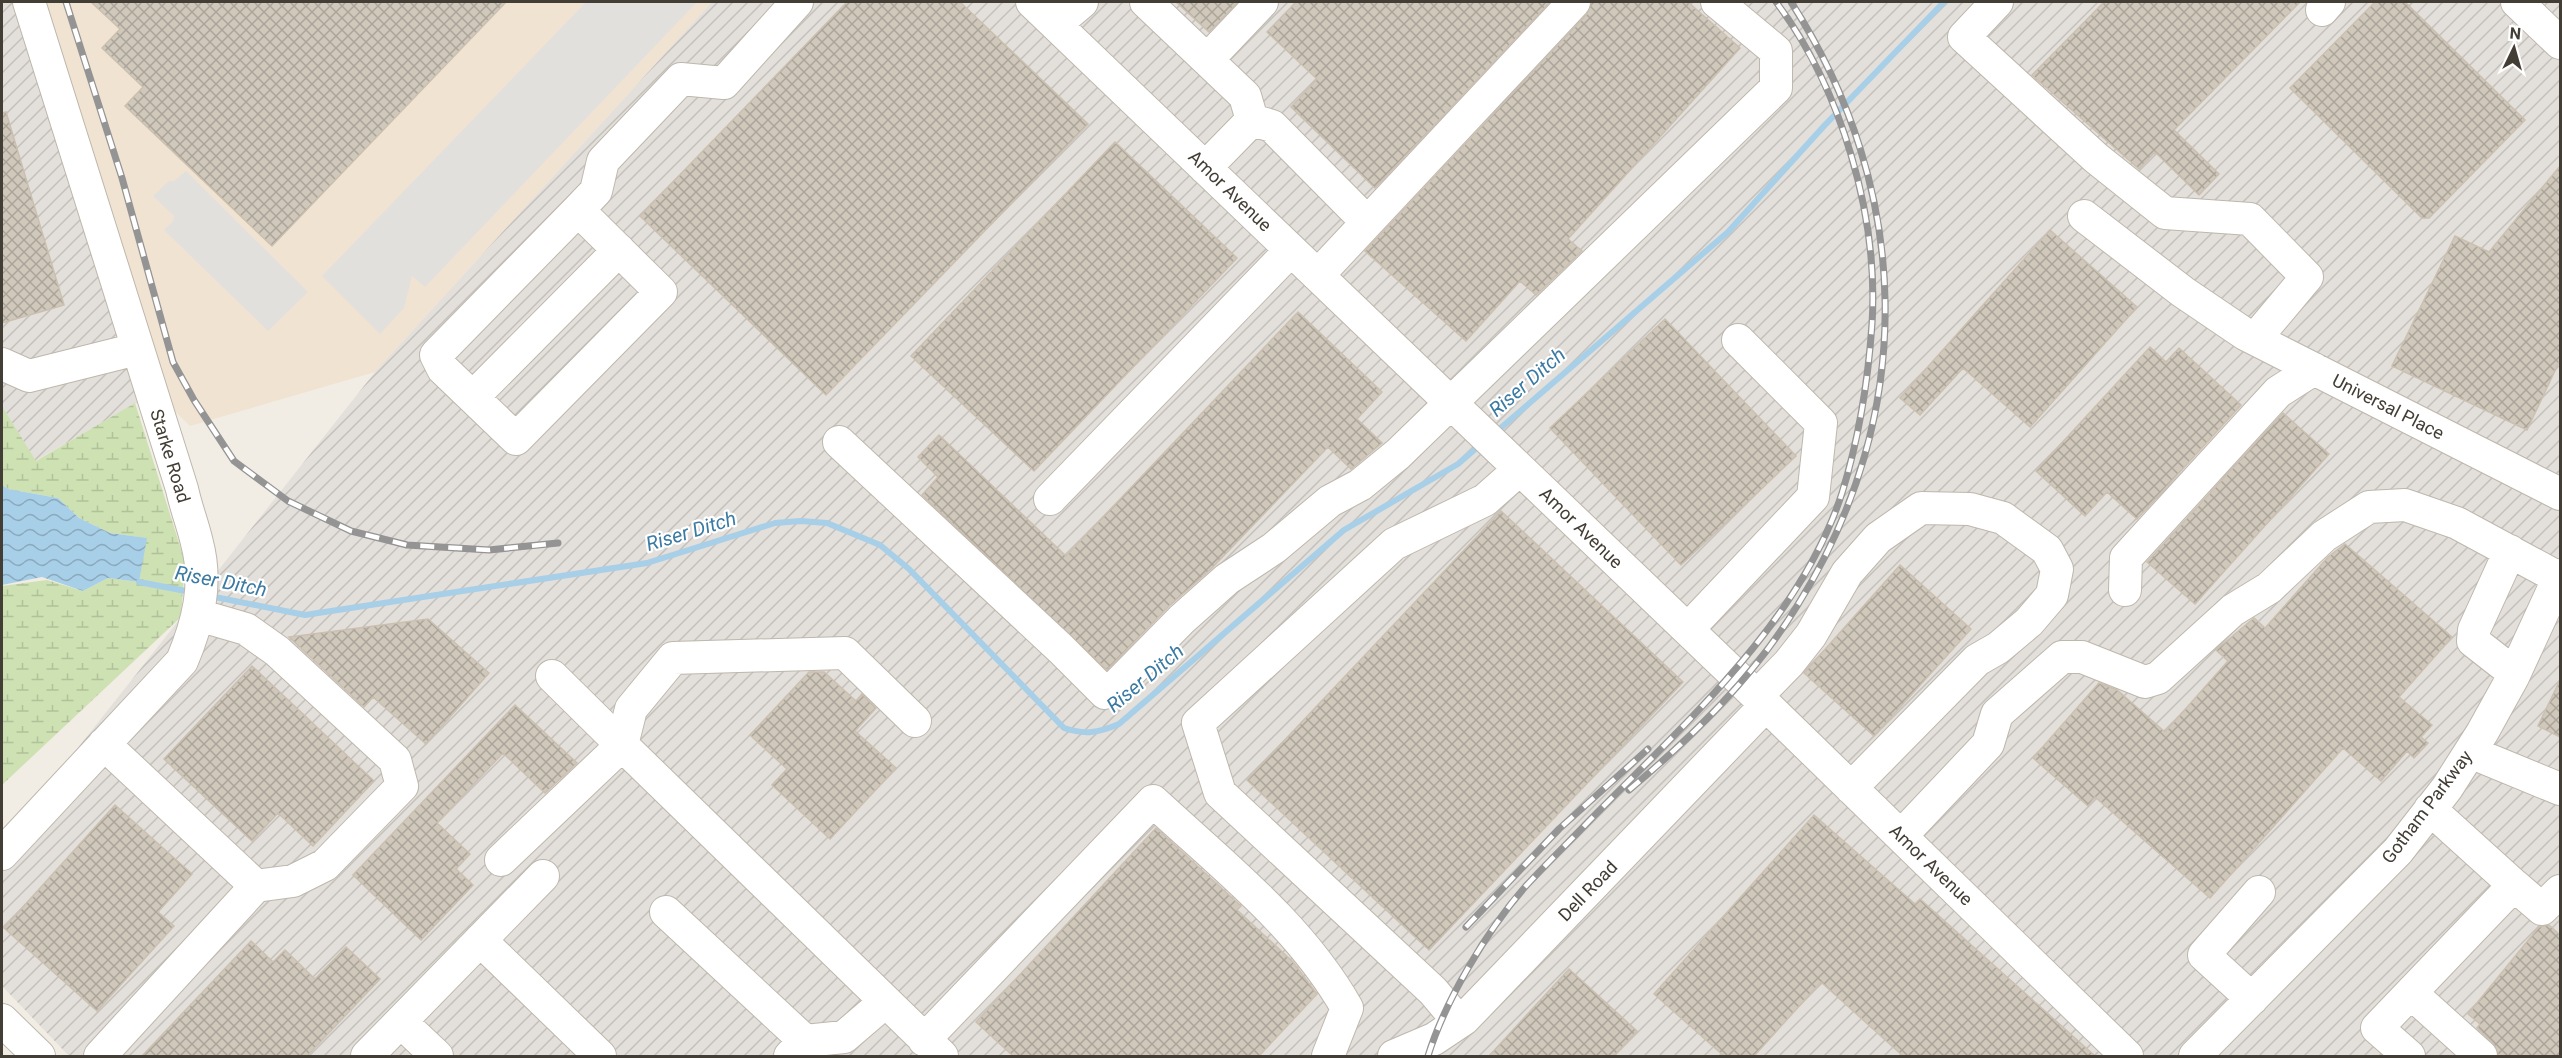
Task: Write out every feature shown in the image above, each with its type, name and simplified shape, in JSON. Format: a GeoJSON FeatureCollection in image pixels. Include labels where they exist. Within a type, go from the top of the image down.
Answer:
{"type":"FeatureCollection","features":[{"type":"Feature","properties":{"kind":"street","name":"Starke Road"},"geometry":{"type":"LineString","coordinates":[[2,854],[182,661],[193,635],[198,615],[202,574],[198,545],[29,2]]}},
{"type":"Feature","properties":{"kind":"street"},"geometry":{"type":"LineString","coordinates":[[578,210],[661,292],[516,439],[443,369],[436,355],[578,210],[597,191],[603,161],[681,79],[724,83],[797,2]]}},
{"type":"Feature","properties":{"kind":"street","name":"Amor Avenue"},"geometry":{"type":"LineString","coordinates":[[1032,2],[1762,700],[2127,1056]]}},
{"type":"Feature","properties":{"kind":"street"},"geometry":{"type":"LineString","coordinates":[[1056,24],[1082,2]]}},
{"type":"Feature","properties":{"kind":"street"},"geometry":{"type":"LineString","coordinates":[[1146,2],[1245,96],[1252,120]]}},
{"type":"Feature","properties":{"kind":"street"},"geometry":{"type":"LineString","coordinates":[[1207,60],[1262,2]]}},
{"type":"Feature","properties":{"kind":"street"},"geometry":{"type":"LineString","coordinates":[[1318,275],[1574,2]]}},
{"type":"Feature","properties":{"kind":"street"},"geometry":{"type":"LineString","coordinates":[[839,442],[1061,648],[1105,693],[1118,684],[1182,618],[1227,579],[1274,548],[1330,501],[1360,485],[1398,454],[1776,88],[1776,51],[1717,2]]}},
{"type":"Feature","properties":{"kind":"street"},"geometry":{"type":"LineString","coordinates":[[1997,2],[1964,37],[2096,158],[2164,213],[2250,219],[2307,277],[2255,339]]}},
{"type":"Feature","properties":{"kind":"street"},"geometry":{"type":"LineString","coordinates":[[2517,2],[2560,43]]}},
{"type":"Feature","properties":{"kind":"street"},"geometry":{"type":"LineString","coordinates":[[1252,120],[1272,126],[1367,222]]}},
{"type":"Feature","properties":{"kind":"street"},"geometry":{"type":"LineString","coordinates":[[1205,168],[1252,120]]}},
{"type":"Feature","properties":{"kind":"street","name":"Universal Place"},"geometry":{"type":"LineString","coordinates":[[2084,216],[2217,317],[2255,339],[2560,494]]}},
{"type":"Feature","properties":{"kind":"street"},"geometry":{"type":"LineString","coordinates":[[473,398],[619,250]]}},
{"type":"Feature","properties":{"kind":"street"},"geometry":{"type":"LineString","coordinates":[[1050,499],[1291,250]]}},
{"type":"Feature","properties":{"kind":"street"},"geometry":{"type":"LineString","coordinates":[[1688,629],[1813,497],[1821,423],[1738,340]]}},
{"type":"Feature","properties":{"kind":"street"},"geometry":{"type":"LineString","coordinates":[[2,364],[29,376],[137,349]]}},
{"type":"Feature","properties":{"kind":"street"},"geometry":{"type":"LineString","coordinates":[[2125,590],[2126,558],[2278,392],[2314,369]]}},
{"type":"Feature","properties":{"kind":"street"},"geometry":{"type":"LineString","coordinates":[[1447,1037],[1433,991],[1220,793],[1198,723],[1394,544],[1485,500],[1520,469]]}},
{"type":"Feature","properties":{"kind":"street"},"geometry":{"type":"LineString","coordinates":[[1901,836],[1988,744],[1998,714],[2062,657],[2082,657],[2145,682],[2158,678],[2233,610],[2269,588],[2324,536],[2369,507],[2404,505],[2457,523],[2560,576]]}},
{"type":"Feature","properties":{"kind":"street","name":"Dell Road"},"geometry":{"type":"LineString","coordinates":[[1394,1056],[1447,1037],[1502,981],[1762,700],[1811,635],[1847,573],[1878,538],[1921,508],[1970,509],[2003,518],[2047,550],[2057,569],[2052,595],[2029,621],[1998,648],[1977,660],[1851,788]]}},
{"type":"Feature","properties":{"kind":"street"},"geometry":{"type":"LineString","coordinates":[[2510,551],[2474,630],[2473,641],[2514,673]]}},
{"type":"Feature","properties":{"kind":"street","name":"Gotham Parkway"},"geometry":{"type":"LineString","coordinates":[[2195,1056],[2398,851],[2430,809],[2470,752],[2514,673],[2560,576]]}},
{"type":"Feature","properties":{"kind":"street"},"geometry":{"type":"LineString","coordinates":[[100,1056],[256,886],[293,882],[325,865],[402,786],[395,760],[277,651],[246,629],[198,615]]}},
{"type":"Feature","properties":{"kind":"street"},"geometry":{"type":"LineString","coordinates":[[501,860],[622,745],[632,709],[673,658],[845,653],[915,721]]}},
{"type":"Feature","properties":{"kind":"street"},"geometry":{"type":"LineString","coordinates":[[552,676],[933,1048],[1153,801],[1289,928],[1328,974],[1347,1008],[1328,1056]]}},
{"type":"Feature","properties":{"kind":"street"},"geometry":{"type":"LineString","coordinates":[[104,744],[256,886]]}},
{"type":"Feature","properties":{"kind":"street"},"geometry":{"type":"LineString","coordinates":[[2470,752],[2560,789]]}},
{"type":"Feature","properties":{"kind":"street"},"geometry":{"type":"LineString","coordinates":[[2430,809],[2542,909],[2560,891]]}},
{"type":"Feature","properties":{"kind":"street"},"geometry":{"type":"LineString","coordinates":[[367,1056],[543,876]]}},
{"type":"Feature","properties":{"kind":"street"},"geometry":{"type":"LineString","coordinates":[[2409,1056],[2377,1028],[2514,885]]}},
{"type":"Feature","properties":{"kind":"street"},"geometry":{"type":"LineString","coordinates":[[2252,999],[2204,955],[2259,892]]}},
{"type":"Feature","properties":{"kind":"street"},"geometry":{"type":"LineString","coordinates":[[666,912],[797,1049],[844,1036],[885,1002]]}},
{"type":"Feature","properties":{"kind":"street"},"geometry":{"type":"LineString","coordinates":[[480,940],[600,1056]]}},
{"type":"Feature","properties":{"kind":"street"},"geometry":{"type":"LineString","coordinates":[[2411,993],[2481,1056]]}},
{"type":"Feature","properties":{"kind":"street"},"geometry":{"type":"LineString","coordinates":[[2,1020],[39,1056]]}},
{"type":"Feature","properties":{"kind":"street"},"geometry":{"type":"LineString","coordinates":[[401,1022],[437,1056]]}},
{"type":"Feature","properties":{"kind":"shaded area"},"geometry":{"type":"Polygon","coordinates":[[[2,2],[38,2],[155,392],[35,461],[2,406],[2,2]]]}},
{"type":"Feature","properties":{"kind":"shaded area"},"geometry":{"type":"Polygon","coordinates":[[[38,2],[712,2],[375,372],[190,426],[155,392],[38,2]]]}},
{"type":"Feature","properties":{"kind":"shaded area"},"geometry":{"type":"Polygon","coordinates":[[[586,2],[697,2],[425,287],[412,276],[404,308],[380,334],[322,276],[586,2]]]}},
{"type":"Feature","properties":{"kind":"shaded area"},"geometry":{"type":"Polygon","coordinates":[[[712,2],[2560,2],[2560,1056],[69,1056],[2,986],[2,844],[375,372],[712,2]]]}},
{"type":"Feature","properties":{"kind":"shaded area"},"geometry":{"type":"Polygon","coordinates":[[[186,171],[308,292],[268,331],[164,230],[173,221],[174,216],[153,196],[169,181],[174,181],[186,171]]]}},
{"type":"Feature","properties":{"kind":"green space"},"geometry":{"type":"Polygon","coordinates":[[[135,403],[185,562],[181,617],[2,785],[2,586],[47,580],[83,591],[108,578],[139,582],[146,538],[110,533],[79,518],[58,498],[8,489],[2,485],[2,406],[36,461],[135,403]]]}},
{"type":"Feature","properties":{"kind":"water"},"geometry":{"type":"Polygon","coordinates":[[[2,485],[8,489],[58,498],[79,518],[110,533],[147,538],[139,582],[108,578],[83,591],[42,577],[2,585],[2,485]]]}},
{"type":"Feature","properties":{"kind":"building"},"geometry":{"type":"Polygon","coordinates":[[[91,2],[506,2],[272,246],[125,106],[143,87],[102,48],[120,29],[91,2]]]}},
{"type":"Feature","properties":{"kind":"building"},"geometry":{"type":"Polygon","coordinates":[[[847,2],[960,2],[1088,124],[826,395],[640,216],[847,2]]]}},
{"type":"Feature","properties":{"kind":"building"},"geometry":{"type":"Polygon","coordinates":[[[1176,2],[1238,2],[1209,32],[1176,2]]]}},
{"type":"Feature","properties":{"kind":"building"},"geometry":{"type":"Polygon","coordinates":[[[1296,2],[1550,2],[1375,188],[1291,107],[1317,79],[1267,32],[1296,2]]]}},
{"type":"Feature","properties":{"kind":"building"},"geometry":{"type":"Polygon","coordinates":[[[1591,2],[1688,2],[1740,48],[1568,239],[1582,251],[1536,295],[1520,281],[1466,341],[1365,251],[1587,14],[1591,2]]]}},
{"type":"Feature","properties":{"kind":"building"},"geometry":{"type":"Polygon","coordinates":[[[2104,2],[2300,2],[2174,130],[2219,174],[2199,195],[2155,152],[2139,169],[2032,75],[2104,2]]]}},
{"type":"Feature","properties":{"kind":"building"},"geometry":{"type":"Polygon","coordinates":[[[2375,2],[2405,2],[2525,120],[2429,218],[2422,218],[2290,88],[2375,2]]]}},
{"type":"Feature","properties":{"kind":"building"},"geometry":{"type":"Polygon","coordinates":[[[6,112],[64,305],[2,323],[2,113],[6,112]]]}},
{"type":"Feature","properties":{"kind":"building"},"geometry":{"type":"Polygon","coordinates":[[[1115,142],[1237,258],[1034,471],[911,356],[1115,142]]]}},
{"type":"Feature","properties":{"kind":"building"},"geometry":{"type":"Polygon","coordinates":[[[2560,166],[2560,360],[2527,430],[2392,366],[2455,236],[2489,252],[2560,166]]]}},
{"type":"Feature","properties":{"kind":"building"},"geometry":{"type":"Polygon","coordinates":[[[2050,230],[2137,307],[2030,427],[1963,368],[1920,415],[1900,398],[2050,230]]]}},
{"type":"Feature","properties":{"kind":"building"},"geometry":{"type":"Polygon","coordinates":[[[1298,312],[1382,392],[1357,419],[1382,443],[1351,469],[1328,447],[1211,569],[1169,606],[1107,670],[922,495],[938,477],[918,457],[939,435],[1066,556],[1298,312]]]}},
{"type":"Feature","properties":{"kind":"building"},"geometry":{"type":"Polygon","coordinates":[[[1665,319],[1796,456],[1681,565],[1550,428],[1665,319]]]}},
{"type":"Feature","properties":{"kind":"building"},"geometry":{"type":"Polygon","coordinates":[[[2150,347],[2166,362],[2179,348],[2241,405],[2137,519],[2107,492],[2085,516],[2036,471],[2150,347]]]}},
{"type":"Feature","properties":{"kind":"building"},"geometry":{"type":"Polygon","coordinates":[[[2283,413],[2329,454],[2195,604],[2147,562],[2283,413]]]}},
{"type":"Feature","properties":{"kind":"building"},"geometry":{"type":"Polygon","coordinates":[[[1501,511],[1683,682],[1429,950],[1247,780],[1501,511]]]}},
{"type":"Feature","properties":{"kind":"building"},"geometry":{"type":"Polygon","coordinates":[[[2345,544],[2452,637],[2399,697],[2432,725],[2421,737],[2428,743],[2414,758],[2407,751],[2381,781],[2343,748],[2210,898],[2095,797],[2088,806],[2033,758],[2099,683],[2117,690],[2165,732],[2228,661],[2216,650],[2254,618],[2265,628],[2328,557],[2345,544]]]}},
{"type":"Feature","properties":{"kind":"building"},"geometry":{"type":"Polygon","coordinates":[[[1900,565],[1971,629],[1874,736],[1804,673],[1900,565]]]}},
{"type":"Feature","properties":{"kind":"building"},"geometry":{"type":"Polygon","coordinates":[[[428,619],[489,673],[426,744],[373,697],[364,707],[289,637],[428,619]]]}},
{"type":"Feature","properties":{"kind":"building"},"geometry":{"type":"Polygon","coordinates":[[[252,666],[374,781],[313,846],[278,813],[252,841],[164,759],[252,666]]]}},
{"type":"Feature","properties":{"kind":"building"},"geometry":{"type":"Polygon","coordinates":[[[809,672],[824,672],[856,701],[862,694],[876,708],[855,731],[896,768],[830,839],[772,785],[787,769],[750,735],[809,672]]]}},
{"type":"Feature","properties":{"kind":"building"},"geometry":{"type":"Polygon","coordinates":[[[2560,680],[2560,737],[2538,726],[2560,680]]]}},
{"type":"Feature","properties":{"kind":"building"},"geometry":{"type":"Polygon","coordinates":[[[515,705],[577,763],[545,793],[503,753],[437,823],[470,854],[456,869],[473,885],[421,940],[353,875],[515,705]]]}},
{"type":"Feature","properties":{"kind":"building"},"geometry":{"type":"Polygon","coordinates":[[[115,805],[192,874],[158,912],[174,926],[97,1011],[4,928],[115,805]]]}},
{"type":"Feature","properties":{"kind":"building"},"geometry":{"type":"Polygon","coordinates":[[[1814,815],[1915,904],[1920,899],[2095,1056],[1903,1056],[1821,982],[1754,1056],[1724,1056],[1654,994],[1814,815]]]}},
{"type":"Feature","properties":{"kind":"building"},"geometry":{"type":"Polygon","coordinates":[[[1156,828],[1241,906],[1237,910],[1293,962],[1317,994],[1259,1056],[1013,1056],[976,1022],[1156,828]]]}},
{"type":"Feature","properties":{"kind":"building"},"geometry":{"type":"Polygon","coordinates":[[[2549,925],[2560,935],[2560,1056],[2499,1056],[2493,1043],[2477,1028],[2480,1024],[2468,1014],[2539,927],[2549,925]]]}},
{"type":"Feature","properties":{"kind":"building"},"geometry":{"type":"Polygon","coordinates":[[[251,941],[273,962],[285,950],[315,979],[346,947],[380,979],[307,1056],[142,1056],[251,941]]]}},
{"type":"Feature","properties":{"kind":"building"},"geometry":{"type":"Polygon","coordinates":[[[1569,969],[1637,1031],[1614,1056],[1489,1056],[1569,969]]]}},
{"type":"Feature","properties":{"kind":"waterway","name":"Riser Ditch"},"geometry":{"type":"LineString","coordinates":[[1496,432],[1728,232],[1824,126],[1944,2]]}},
{"type":"Feature","properties":{"kind":"waterway","name":"Riser Ditch"},"geometry":{"type":"LineString","coordinates":[[210,596],[305,615],[647,563],[775,523],[801,521],[827,523],[880,545],[909,569],[1064,728],[1078,732],[1092,732],[1119,724],[1344,530],[1458,464],[1481,444]]}},
{"type":"Feature","properties":{"kind":"waterway","name":"Riser Ditch"},"geometry":{"type":"LineString","coordinates":[[139,582],[191,592]]}},
{"type":"Feature","properties":{"kind":"railway"},"geometry":{"type":"LineString","coordinates":[[66,2],[122,178],[173,362],[194,400],[234,461],[288,501],[351,531],[407,545],[489,550],[558,543]]}},
{"type":"Feature","properties":{"kind":"railway"},"geometry":{"type":"LineString","coordinates":[[1428,1056],[1456,990],[1496,924],[1533,878],[1699,710],[1768,629],[1798,586],[1823,541],[1842,493],[1858,431],[1868,367],[1873,283],[1869,240],[1862,197],[1837,113],[1799,36],[1776,2]]}},
{"type":"Feature","properties":{"kind":"railway"},"geometry":{"type":"LineString","coordinates":[[1629,790],[1699,727],[1742,681],[1797,606],[1836,532],[1864,457],[1880,380],[1885,303],[1878,226],[1860,149],[1831,75],[1791,2]]}},
{"type":"Feature","properties":{"kind":"railway"},"geometry":{"type":"LineString","coordinates":[[1466,927],[1559,829],[1648,749]]}}]}
